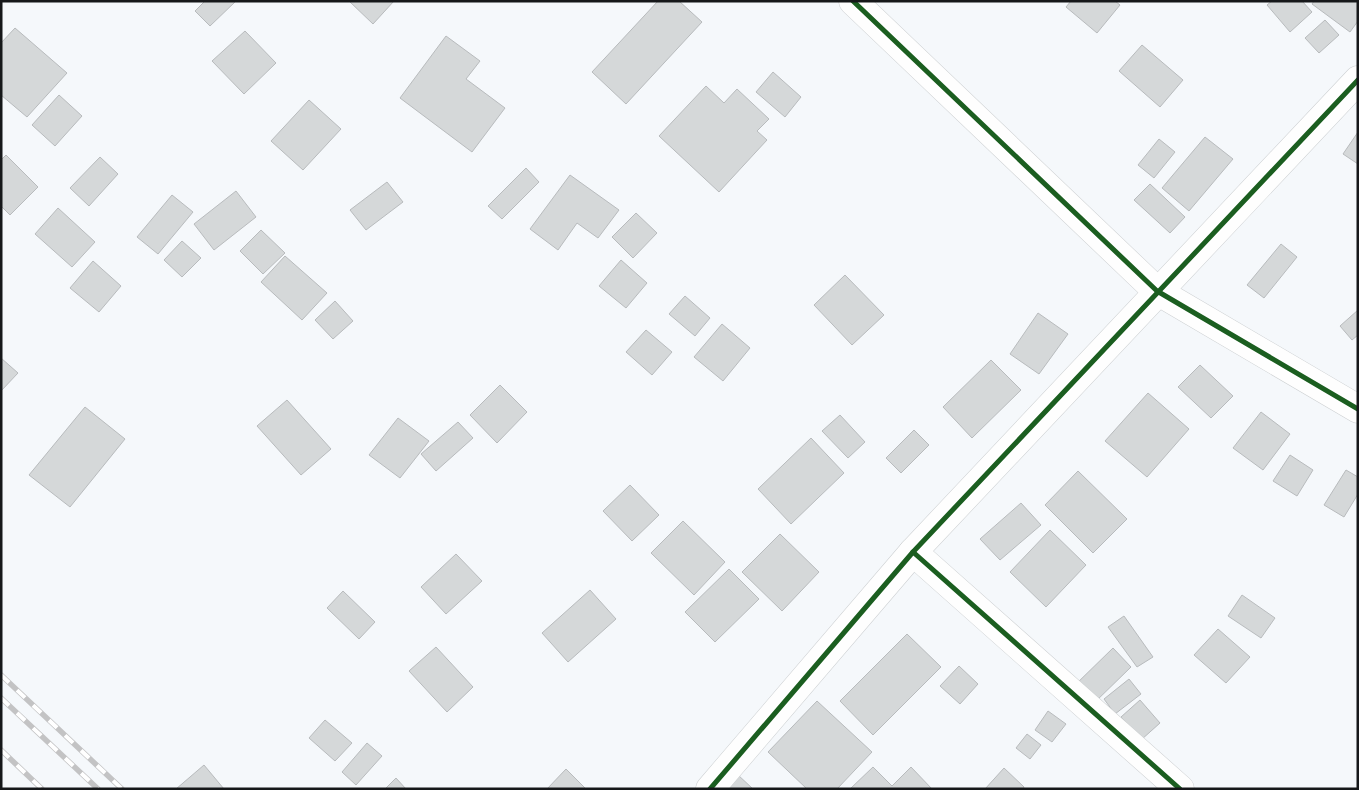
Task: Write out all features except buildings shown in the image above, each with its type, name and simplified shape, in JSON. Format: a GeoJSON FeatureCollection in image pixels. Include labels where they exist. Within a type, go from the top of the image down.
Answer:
{"type":"FeatureCollection","features":[{"type":"Feature","properties":{"kind":"street"},"geometry":{"type":"LineString","coordinates":[[853,1],[1157,291],[1358,409]]}},
{"type":"Feature","properties":{"kind":"street"},"geometry":{"type":"LineString","coordinates":[[710,789],[913,552],[1157,291],[1358,80]]}},
{"type":"Feature","properties":{"kind":"street"},"geometry":{"type":"LineString","coordinates":[[913,552],[1180,789]]}},
{"type":"Feature","properties":{"kind":"railway"},"geometry":{"type":"LineString","coordinates":[[1,675],[122,789]]}},
{"type":"Feature","properties":{"kind":"railway"},"geometry":{"type":"LineString","coordinates":[[1,698],[98,789]]}},
{"type":"Feature","properties":{"kind":"railway"},"geometry":{"type":"LineString","coordinates":[[1,750],[42,789]]}},
{"type":"Feature","properties":{"kind":"cycle path"},"geometry":{"type":"LineString","coordinates":[[853,1],[1157,291],[1358,409]]}},
{"type":"Feature","properties":{"kind":"cycle path"},"geometry":{"type":"LineString","coordinates":[[710,789],[913,552],[1358,80]]}},
{"type":"Feature","properties":{"kind":"cycle path"},"geometry":{"type":"LineString","coordinates":[[913,552],[1180,789]]}}]}
